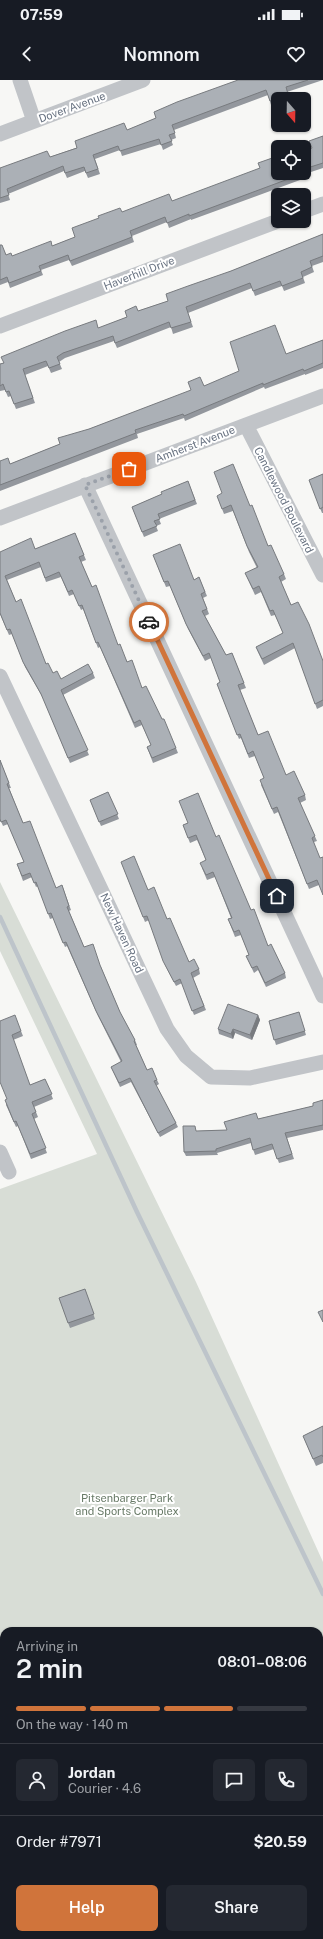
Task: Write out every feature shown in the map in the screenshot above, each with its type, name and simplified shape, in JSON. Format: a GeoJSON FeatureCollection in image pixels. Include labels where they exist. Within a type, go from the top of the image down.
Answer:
{"type":"FeatureCollection","features":[{"type":"Feature","properties":{"kind":"street"},"geometry":{"type":"LineString","coordinates":[[20,80],[34,121]]}},
{"type":"Feature","properties":{"kind":"street","name":"Dover Avenue"},"geometry":{"type":"LineString","coordinates":[[0,134],[144,80]]}},
{"type":"Feature","properties":{"kind":"street"},"geometry":{"type":"LineString","coordinates":[[311,208],[323,204]]}},
{"type":"Feature","properties":{"kind":"street","name":"Haverhill Drive"},"geometry":{"type":"LineString","coordinates":[[0,326],[271,224]]}},
{"type":"Feature","properties":{"kind":"street","name":"Amherst Avenue"},"geometry":{"type":"LineString","coordinates":[[0,518],[323,396]]}},
{"type":"Feature","properties":{"kind":"street","name":"Candlewood Boulevard"},"geometry":{"type":"LineString","coordinates":[[246,424],[323,575]]}},
{"type":"Feature","properties":{"kind":"street"},"geometry":{"type":"LineString","coordinates":[[85,485],[323,996]]}},
{"type":"Feature","properties":{"kind":"street","name":"New Haven Road"},"geometry":{"type":"LineString","coordinates":[[0,676],[167,1029],[186,1056],[211,1077],[250,1078],[323,1062]]}},
{"type":"Feature","properties":{"kind":"street"},"geometry":{"type":"LineString","coordinates":[[0,1152],[9,1172]]}},
{"type":"Feature","properties":{"kind":"green space","name":"Pitsenbarger Park and Sports Complex"},"geometry":{"type":"Polygon","coordinates":[[[0,882],[196,1282],[323,1562],[323,1627],[0,1627],[0,1189],[97,1154],[0,951],[0,882]]]}},
{"type":"Feature","properties":{"kind":"building"},"geometry":{"type":"Polygon","coordinates":[[[238,80],[308,80],[286,87],[287,92],[271,92],[270,101],[266,90],[172,125],[175,133],[169,135],[172,141],[161,145],[159,139],[120,151],[118,146],[93,155],[98,169],[86,173],[84,167],[65,173],[63,166],[7,189],[9,195],[0,198],[0,168],[47,151],[50,157],[77,148],[75,141],[124,123],[127,130],[156,118],[154,112],[238,80]]]}},
{"type":"Feature","properties":{"kind":"building"},"geometry":{"type":"Polygon","coordinates":[[[323,136],[323,163],[311,167],[312,148],[311,140],[323,136]]]}},
{"type":"Feature","properties":{"kind":"building"},"geometry":{"type":"Polygon","coordinates":[[[271,158],[271,180],[286,180],[167,223],[165,217],[130,231],[132,237],[70,261],[68,255],[39,266],[41,271],[9,283],[7,277],[0,280],[0,245],[2,245],[6,255],[11,253],[12,256],[51,241],[52,246],[75,237],[72,228],[99,218],[98,216],[120,208],[122,212],[169,194],[172,201],[260,168],[258,163],[271,158]]]}},
{"type":"Feature","properties":{"kind":"building"},"geometry":{"type":"Polygon","coordinates":[[[323,234],[323,256],[310,261],[312,267],[301,272],[303,278],[282,286],[280,281],[253,291],[250,283],[186,307],[191,322],[171,328],[169,322],[115,343],[113,336],[63,353],[57,357],[60,364],[49,368],[46,361],[23,369],[33,398],[14,404],[9,391],[6,392],[3,384],[0,386],[0,364],[4,363],[1,357],[96,320],[98,328],[127,317],[125,311],[136,306],[138,311],[168,301],[166,294],[231,271],[323,234]]]}},
{"type":"Feature","properties":{"kind":"building"},"geometry":{"type":"Polygon","coordinates":[[[275,325],[286,354],[323,340],[323,363],[304,371],[303,369],[263,385],[263,383],[184,416],[183,414],[135,430],[136,433],[0,485],[0,461],[8,458],[10,464],[60,444],[58,438],[89,429],[191,390],[188,382],[200,377],[204,386],[239,371],[230,342],[275,325]]]}},
{"type":"Feature","properties":{"kind":"building"},"geometry":{"type":"Polygon","coordinates":[[[233,464],[250,506],[252,505],[268,546],[271,545],[284,574],[279,577],[291,605],[298,602],[309,624],[323,661],[323,700],[315,704],[293,643],[262,659],[256,647],[283,633],[273,610],[270,611],[259,586],[253,589],[245,573],[258,567],[247,546],[231,505],[222,509],[217,496],[222,493],[214,472],[233,464]]]}},
{"type":"Feature","properties":{"kind":"building"},"geometry":{"type":"Polygon","coordinates":[[[323,474],[323,507],[320,509],[309,480],[323,474]]]}},
{"type":"Feature","properties":{"kind":"building"},"geometry":{"type":"Polygon","coordinates":[[[188,481],[195,500],[158,514],[160,519],[154,521],[157,526],[142,532],[132,507],[162,494],[161,492],[188,481]]]}},
{"type":"Feature","properties":{"kind":"building"},"geometry":{"type":"Polygon","coordinates":[[[75,533],[84,555],[79,557],[92,587],[96,585],[118,645],[120,644],[127,662],[132,660],[142,688],[146,686],[162,719],[164,719],[176,748],[152,758],[147,747],[151,745],[140,720],[134,723],[98,642],[96,643],[82,605],[79,606],[72,590],[68,592],[59,572],[45,578],[39,562],[5,576],[16,602],[21,599],[46,664],[48,663],[53,673],[57,671],[61,679],[88,664],[93,673],[61,690],[88,750],[68,758],[41,694],[23,662],[10,629],[7,630],[0,613],[0,552],[31,538],[35,549],[75,533]]]}},
{"type":"Feature","properties":{"kind":"building"},"geometry":{"type":"Polygon","coordinates":[[[180,544],[194,580],[199,577],[205,592],[201,594],[207,609],[202,611],[226,655],[232,653],[244,683],[238,685],[258,735],[268,731],[286,775],[294,771],[305,795],[298,798],[315,836],[312,838],[320,858],[323,857],[323,895],[317,880],[307,884],[277,807],[272,809],[260,780],[264,778],[253,751],[248,754],[240,734],[237,735],[217,684],[220,682],[209,653],[203,656],[186,624],[168,581],[164,582],[153,555],[180,544]]]}},
{"type":"Feature","properties":{"kind":"building"},"geometry":{"type":"Polygon","coordinates":[[[0,760],[9,783],[7,784],[23,823],[30,821],[56,888],[62,885],[69,906],[67,907],[84,947],[93,944],[100,965],[120,1012],[135,1040],[134,1041],[147,1070],[152,1068],[157,1080],[154,1081],[176,1123],[158,1133],[130,1078],[119,1083],[111,1067],[122,1061],[96,1011],[66,942],[63,943],[51,913],[48,914],[36,882],[34,883],[30,873],[22,876],[17,864],[24,862],[6,820],[1,822],[0,819],[0,760]]]}},
{"type":"Feature","properties":{"kind":"building"},"geometry":{"type":"Polygon","coordinates":[[[108,792],[118,814],[99,822],[90,800],[108,792]]]}},
{"type":"Feature","properties":{"kind":"building"},"geometry":{"type":"Polygon","coordinates":[[[198,793],[216,837],[219,835],[251,910],[254,909],[268,946],[271,944],[285,973],[265,983],[257,966],[252,968],[246,956],[249,955],[239,930],[234,932],[228,919],[232,918],[213,872],[206,875],[200,863],[206,860],[196,835],[188,838],[183,825],[188,823],[179,801],[198,793]]]}},
{"type":"Feature","properties":{"kind":"building"},"geometry":{"type":"Polygon","coordinates":[[[134,856],[148,890],[154,887],[167,919],[170,918],[189,962],[194,959],[199,969],[191,973],[204,1006],[192,1011],[180,979],[174,982],[163,961],[147,916],[143,917],[121,862],[134,856]]]}},
{"type":"Feature","properties":{"kind":"building"},"geometry":{"type":"Polygon","coordinates":[[[228,1004],[258,1015],[250,1035],[233,1029],[231,1034],[218,1029],[228,1004]]]}},
{"type":"Feature","properties":{"kind":"building"},"geometry":{"type":"Polygon","coordinates":[[[299,1012],[305,1031],[274,1040],[269,1021],[299,1012]]]}},
{"type":"Feature","properties":{"kind":"building"},"geometry":{"type":"Polygon","coordinates":[[[15,1015],[21,1031],[12,1035],[30,1085],[45,1079],[52,1094],[32,1102],[36,1112],[32,1114],[46,1148],[30,1154],[16,1121],[14,1122],[5,1100],[7,1099],[0,1082],[0,1021],[15,1015]]]}},
{"type":"Feature","properties":{"kind":"building"},"geometry":{"type":"Polygon","coordinates":[[[323,1100],[323,1125],[285,1133],[292,1154],[277,1159],[272,1144],[253,1150],[250,1138],[216,1149],[216,1151],[184,1152],[183,1126],[195,1126],[196,1131],[227,1130],[224,1122],[256,1113],[258,1119],[313,1106],[313,1103],[323,1100]]]}},
{"type":"Feature","properties":{"kind":"building"},"geometry":{"type":"Polygon","coordinates":[[[85,1289],[94,1314],[68,1323],[59,1298],[85,1289]]]}},
{"type":"Feature","properties":{"kind":"building"},"geometry":{"type":"Polygon","coordinates":[[[323,1310],[323,1322],[318,1312],[323,1310]]]}},
{"type":"Feature","properties":{"kind":"building"},"geometry":{"type":"Polygon","coordinates":[[[323,1426],[323,1457],[322,1455],[313,1459],[303,1436],[323,1426]]]}},
{"type":"Feature","properties":{"kind":"waterway"},"geometry":{"type":"LineString","coordinates":[[0,917],[137,1212],[323,1594]]}},
{"type":"Feature","properties":{"kind":"way so far"},"geometry":{"type":"LineString","coordinates":[[129,469],[85,485],[149,622]]}},
{"type":"Feature","properties":{"kind":"route"},"geometry":{"type":"LineString","coordinates":[[149,622],[277,896]]}}]}
